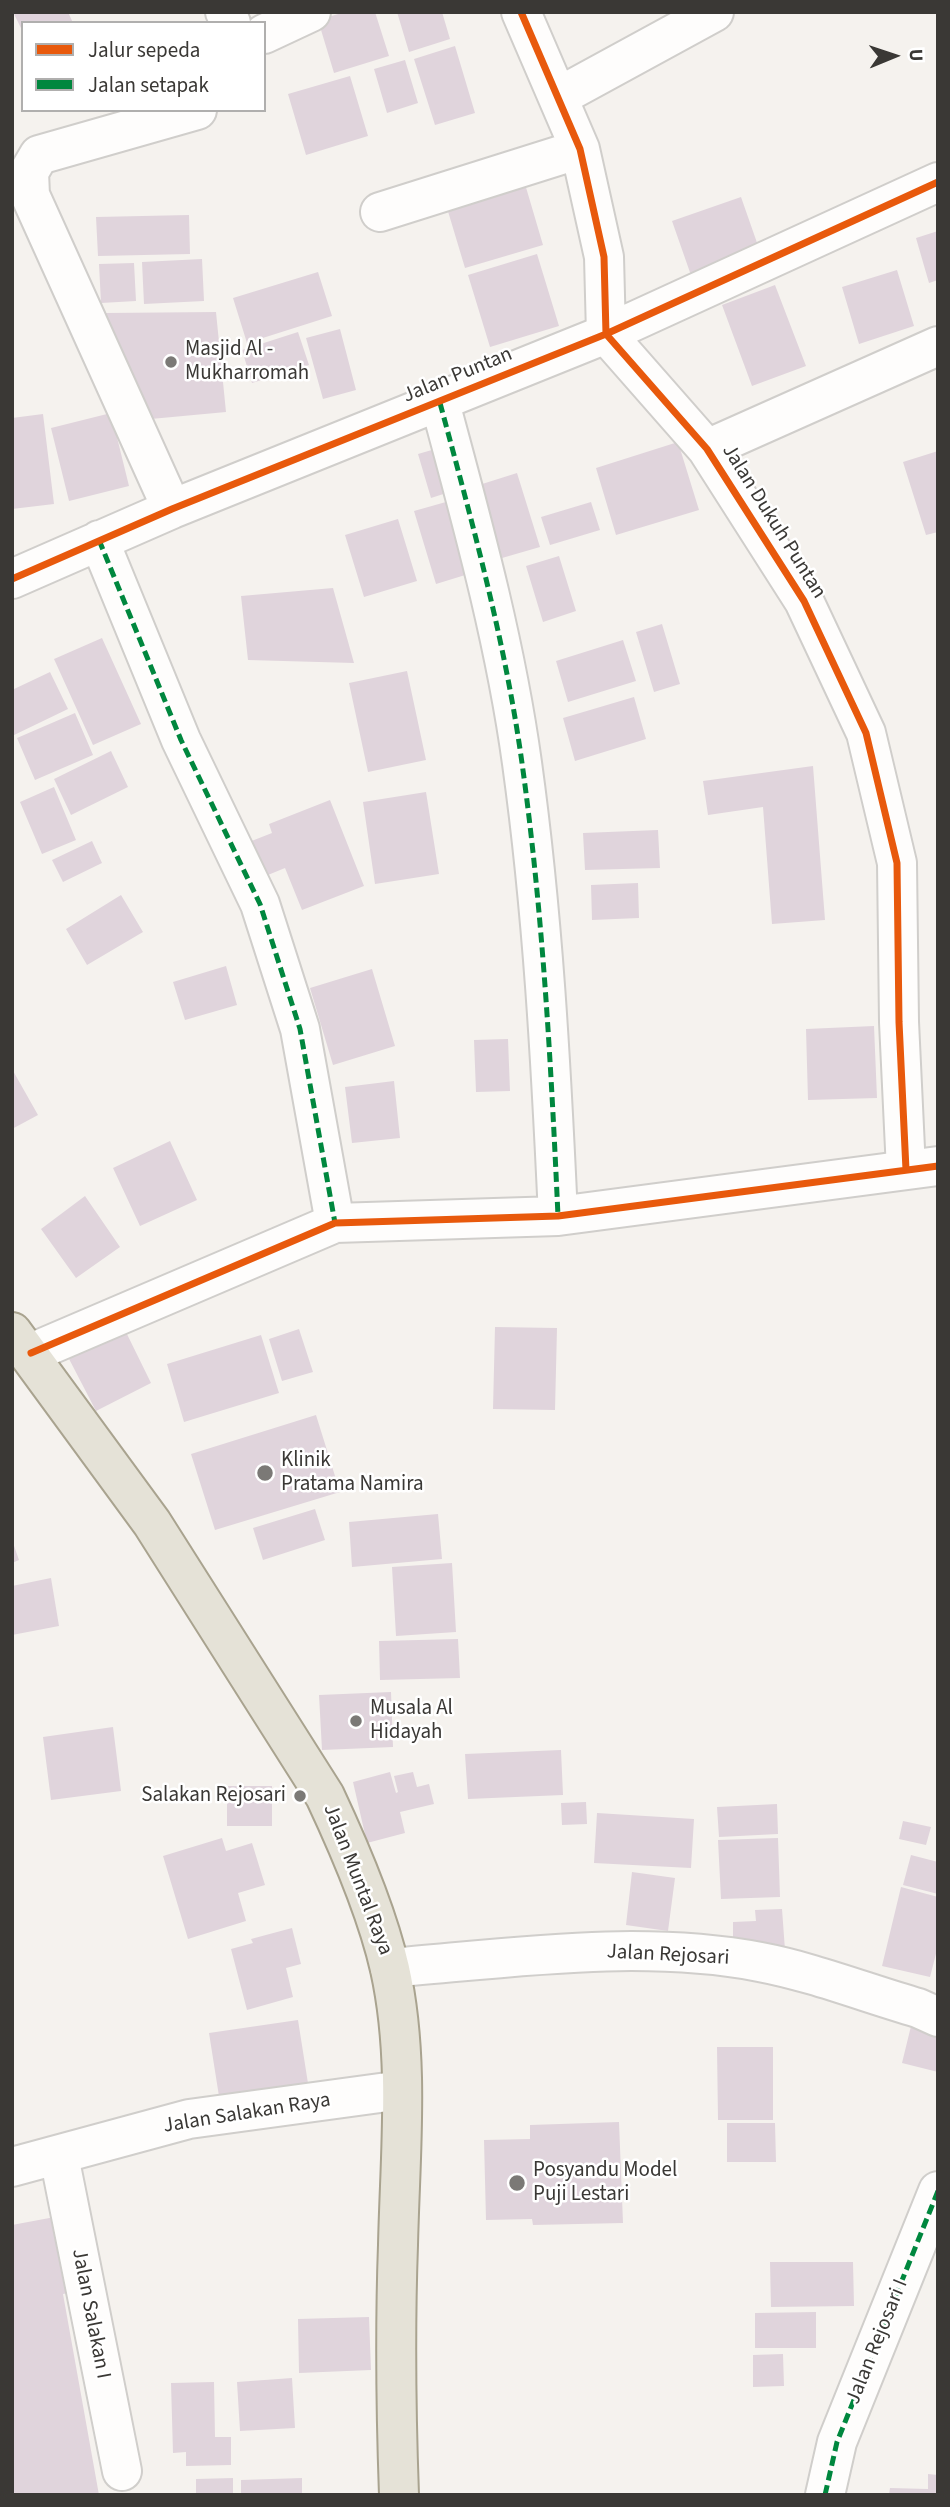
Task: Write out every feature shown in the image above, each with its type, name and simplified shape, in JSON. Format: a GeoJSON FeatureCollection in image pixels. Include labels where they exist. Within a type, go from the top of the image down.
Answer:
{"type":"FeatureCollection","features":[{"type":"Feature","properties":{"kind":"main road","name":"Jalan Muntal Raya"},"geometry":{"type":"LineString","coordinates":[[22,1342],[152,1523],[325,1796],[343,1833],[390,1968],[401,2057],[402,2090],[397,2328],[400,2495]]}},
{"type":"Feature","properties":{"kind":"street"},"geometry":{"type":"LineString","coordinates":[[266,33],[311,12]]}},
{"type":"Feature","properties":{"kind":"street"},"geometry":{"type":"LineString","coordinates":[[520,12],[560,96],[580,149],[604,257],[606,334]]}},
{"type":"Feature","properties":{"kind":"street"},"geometry":{"type":"LineString","coordinates":[[560,96],[715,12]]}},
{"type":"Feature","properties":{"kind":"street"},"geometry":{"type":"LineString","coordinates":[[172,509],[30,195],[29,172],[38,155],[190,112]]}},
{"type":"Feature","properties":{"kind":"street"},"geometry":{"type":"LineString","coordinates":[[380,212],[580,149]]}},
{"type":"Feature","properties":{"kind":"street","name":"Jalan Puntan"},"geometry":{"type":"LineString","coordinates":[[12,579],[172,509],[606,334],[938,182]]}},
{"type":"Feature","properties":{"kind":"street","name":"Jalan Dukuh Puntan"},"geometry":{"type":"LineString","coordinates":[[606,334],[707,449],[803,601],[866,733],[897,863],[899,1022],[922,1168]]}},
{"type":"Feature","properties":{"kind":"street","name":"Jalan Dukuh Puntan"},"geometry":{"type":"LineString","coordinates":[[707,449],[938,346]]}},
{"type":"Feature","properties":{"kind":"street"},"geometry":{"type":"LineString","coordinates":[[440,403],[489,583],[522,761],[545,957],[558,1216]]}},
{"type":"Feature","properties":{"kind":"street"},"geometry":{"type":"LineString","coordinates":[[99,540],[181,740],[260,904],[300,1029],[335,1223]]}},
{"type":"Feature","properties":{"kind":"street"},"geometry":{"type":"LineString","coordinates":[[22,1342],[335,1223],[558,1216],[922,1168]]}},
{"type":"Feature","properties":{"kind":"street","name":"Jalan Rejosari"},"geometry":{"type":"LineString","coordinates":[[390,1968],[590,1952],[677,1953],[761,1962],[918,2008],[938,2017]]}},
{"type":"Feature","properties":{"kind":"street","name":"Jalan Salakan Raya"},"geometry":{"type":"LineString","coordinates":[[12,2167],[188,2119],[402,2090]]}},
{"type":"Feature","properties":{"kind":"street","name":"Jalan Salakan I"},"geometry":{"type":"LineString","coordinates":[[59,2156],[121,2471]]}},
{"type":"Feature","properties":{"kind":"street","name":"Jalan Rejosari I"},"geometry":{"type":"LineString","coordinates":[[825,2495],[837,2442],[938,2191]]}},
{"type":"Feature","properties":{"kind":"building"},"geometry":{"type":"Polygon","coordinates":[[[13,12],[68,12],[72,21],[21,21],[21,28],[13,12]]]}},
{"type":"Feature","properties":{"kind":"building"},"geometry":{"type":"Polygon","coordinates":[[[345,12],[375,12],[389,56],[334,73],[318,20],[345,12]]]}},
{"type":"Feature","properties":{"kind":"building"},"geometry":{"type":"Polygon","coordinates":[[[397,12],[442,12],[450,39],[409,52],[397,12]]]}},
{"type":"Feature","properties":{"kind":"building"},"geometry":{"type":"Polygon","coordinates":[[[455,46],[475,113],[435,125],[414,59],[455,46]]]}},
{"type":"Feature","properties":{"kind":"building"},"geometry":{"type":"Polygon","coordinates":[[[405,60],[418,103],[387,113],[374,69],[405,60]]]}},
{"type":"Feature","properties":{"kind":"building"},"geometry":{"type":"Polygon","coordinates":[[[350,76],[368,136],[306,155],[288,94],[350,76]]]}},
{"type":"Feature","properties":{"kind":"building"},"geometry":{"type":"Polygon","coordinates":[[[525,184],[543,245],[465,268],[447,208],[525,184]]]}},
{"type":"Feature","properties":{"kind":"building"},"geometry":{"type":"Polygon","coordinates":[[[741,197],[762,257],[693,281],[672,221],[741,197]]]}},
{"type":"Feature","properties":{"kind":"building"},"geometry":{"type":"Polygon","coordinates":[[[189,215],[190,254],[98,256],[96,217],[189,215]]]}},
{"type":"Feature","properties":{"kind":"building"},"geometry":{"type":"Polygon","coordinates":[[[938,231],[938,280],[929,283],[916,238],[938,231]]]}},
{"type":"Feature","properties":{"kind":"building"},"geometry":{"type":"Polygon","coordinates":[[[537,254],[559,326],[490,347],[468,275],[537,254]]]}},
{"type":"Feature","properties":{"kind":"building"},"geometry":{"type":"Polygon","coordinates":[[[202,259],[204,301],[144,304],[142,262],[202,259]]]}},
{"type":"Feature","properties":{"kind":"building"},"geometry":{"type":"Polygon","coordinates":[[[134,263],[136,301],[101,303],[99,264],[134,263]]]}},
{"type":"Feature","properties":{"kind":"building"},"geometry":{"type":"Polygon","coordinates":[[[897,270],[914,326],[859,344],[842,287],[897,270]]]}},
{"type":"Feature","properties":{"kind":"building"},"geometry":{"type":"Polygon","coordinates":[[[318,272],[332,316],[247,343],[233,298],[318,272]]]}},
{"type":"Feature","properties":{"kind":"building"},"geometry":{"type":"Polygon","coordinates":[[[775,285],[806,366],[752,386],[722,305],[775,285]]]}},
{"type":"Feature","properties":{"kind":"building","name":"Masjid Al - Mukharromah"},"geometry":{"type":"Polygon","coordinates":[[[216,312],[226,412],[140,420],[105,313],[216,312]]]}},
{"type":"Feature","properties":{"kind":"building"},"geometry":{"type":"Polygon","coordinates":[[[340,329],[356,390],[323,399],[306,338],[340,329]]]}},
{"type":"Feature","properties":{"kind":"building"},"geometry":{"type":"Polygon","coordinates":[[[298,332],[309,365],[252,383],[242,350],[298,332]]]}},
{"type":"Feature","properties":{"kind":"building"},"geometry":{"type":"Polygon","coordinates":[[[111,413],[129,486],[69,501],[51,428],[111,413]]]}},
{"type":"Feature","properties":{"kind":"building"},"geometry":{"type":"Polygon","coordinates":[[[43,414],[54,504],[12,509],[12,418],[43,414]]]}},
{"type":"Feature","properties":{"kind":"building"},"geometry":{"type":"Polygon","coordinates":[[[678,442],[699,510],[616,535],[596,468],[678,442]]]}},
{"type":"Feature","properties":{"kind":"building"},"geometry":{"type":"Polygon","coordinates":[[[449,445],[462,488],[431,498],[418,454],[449,445]]]}},
{"type":"Feature","properties":{"kind":"building"},"geometry":{"type":"Polygon","coordinates":[[[938,451],[938,532],[926,535],[903,462],[938,451]]]}},
{"type":"Feature","properties":{"kind":"building"},"geometry":{"type":"Polygon","coordinates":[[[517,473],[540,547],[502,558],[479,485],[517,473]]]}},
{"type":"Feature","properties":{"kind":"building"},"geometry":{"type":"Polygon","coordinates":[[[453,500],[475,572],[436,584],[414,511],[453,500]]]}},
{"type":"Feature","properties":{"kind":"building"},"geometry":{"type":"Polygon","coordinates":[[[591,502],[600,530],[550,545],[541,517],[591,502]]]}},
{"type":"Feature","properties":{"kind":"building"},"geometry":{"type":"Polygon","coordinates":[[[398,519],[417,581],[364,597],[345,535],[398,519]]]}},
{"type":"Feature","properties":{"kind":"building"},"geometry":{"type":"Polygon","coordinates":[[[559,556],[576,611],[543,622],[526,566],[559,556]]]}},
{"type":"Feature","properties":{"kind":"building"},"geometry":{"type":"Polygon","coordinates":[[[333,588],[354,663],[248,660],[241,596],[333,588]]]}},
{"type":"Feature","properties":{"kind":"building"},"geometry":{"type":"Polygon","coordinates":[[[662,624],[680,684],[654,692],[636,632],[662,624]]]}},
{"type":"Feature","properties":{"kind":"building"},"geometry":{"type":"Polygon","coordinates":[[[102,638],[141,724],[93,745],[54,659],[102,638]]]}},
{"type":"Feature","properties":{"kind":"building"},"geometry":{"type":"Polygon","coordinates":[[[623,640],[636,681],[568,702],[556,661],[623,640]]]}},
{"type":"Feature","properties":{"kind":"building"},"geometry":{"type":"Polygon","coordinates":[[[407,671],[426,760],[368,772],[349,683],[407,671]]]}},
{"type":"Feature","properties":{"kind":"building"},"geometry":{"type":"Polygon","coordinates":[[[50,672],[68,709],[12,736],[12,690],[50,672]]]}},
{"type":"Feature","properties":{"kind":"building"},"geometry":{"type":"Polygon","coordinates":[[[634,697],[646,739],[575,761],[563,718],[634,697]]]}},
{"type":"Feature","properties":{"kind":"building"},"geometry":{"type":"Polygon","coordinates":[[[75,713],[93,755],[35,780],[17,738],[75,713]]]}},
{"type":"Feature","properties":{"kind":"building"},"geometry":{"type":"Polygon","coordinates":[[[111,751],[128,787],[71,815],[54,779],[111,751]]]}},
{"type":"Feature","properties":{"kind":"building"},"geometry":{"type":"Polygon","coordinates":[[[813,766],[825,920],[772,924],[763,807],[708,815],[703,781],[813,766]]]}},
{"type":"Feature","properties":{"kind":"building"},"geometry":{"type":"Polygon","coordinates":[[[54,787],[76,840],[42,854],[20,802],[54,787]]]}},
{"type":"Feature","properties":{"kind":"building"},"geometry":{"type":"Polygon","coordinates":[[[426,792],[439,874],[375,884],[363,802],[426,792]]]}},
{"type":"Feature","properties":{"kind":"building"},"geometry":{"type":"Polygon","coordinates":[[[330,800],[364,886],[302,910],[285,868],[263,877],[249,842],[272,833],[269,824],[330,800]]]}},
{"type":"Feature","properties":{"kind":"building"},"geometry":{"type":"Polygon","coordinates":[[[658,830],[660,868],[585,870],[583,833],[658,830]]]}},
{"type":"Feature","properties":{"kind":"building"},"geometry":{"type":"Polygon","coordinates":[[[92,841],[102,863],[63,882],[52,860],[92,841]]]}},
{"type":"Feature","properties":{"kind":"building"},"geometry":{"type":"Polygon","coordinates":[[[638,883],[639,918],[592,920],[591,885],[638,883]]]}},
{"type":"Feature","properties":{"kind":"building"},"geometry":{"type":"Polygon","coordinates":[[[121,895],[143,932],[87,965],[66,929],[121,895]]]}},
{"type":"Feature","properties":{"kind":"building"},"geometry":{"type":"Polygon","coordinates":[[[226,966],[237,1005],[185,1020],[173,982],[226,966]]]}},
{"type":"Feature","properties":{"kind":"building"},"geometry":{"type":"Polygon","coordinates":[[[372,969],[395,1046],[333,1065],[310,988],[372,969]]]}},
{"type":"Feature","properties":{"kind":"building"},"geometry":{"type":"Polygon","coordinates":[[[874,1026],[877,1098],[808,1100],[806,1029],[874,1026]]]}},
{"type":"Feature","properties":{"kind":"building"},"geometry":{"type":"Polygon","coordinates":[[[508,1039],[510,1091],[476,1092],[474,1040],[508,1039]]]}},
{"type":"Feature","properties":{"kind":"building"},"geometry":{"type":"Polygon","coordinates":[[[12,1069],[38,1115],[12,1129],[12,1069]]]}},
{"type":"Feature","properties":{"kind":"building"},"geometry":{"type":"Polygon","coordinates":[[[394,1081],[400,1138],[352,1143],[345,1087],[394,1081]]]}},
{"type":"Feature","properties":{"kind":"building"},"geometry":{"type":"Polygon","coordinates":[[[170,1141],[197,1200],[140,1226],[113,1168],[170,1141]]]}},
{"type":"Feature","properties":{"kind":"building"},"geometry":{"type":"Polygon","coordinates":[[[85,1196],[120,1247],[76,1278],[41,1229],[85,1196]]]}},
{"type":"Feature","properties":{"kind":"building"},"geometry":{"type":"Polygon","coordinates":[[[123,1326],[151,1383],[96,1411],[67,1355],[123,1326]]]}},
{"type":"Feature","properties":{"kind":"building"},"geometry":{"type":"Polygon","coordinates":[[[495,1327],[557,1328],[555,1410],[493,1409],[495,1327]]]}},
{"type":"Feature","properties":{"kind":"building"},"geometry":{"type":"Polygon","coordinates":[[[299,1329],[313,1372],[282,1381],[269,1339],[299,1329]]]}},
{"type":"Feature","properties":{"kind":"building"},"geometry":{"type":"Polygon","coordinates":[[[261,1335],[279,1393],[184,1422],[167,1364],[261,1335]]]}},
{"type":"Feature","properties":{"kind":"building","name":"Klinik Pratama Namira"},"geometry":{"type":"Polygon","coordinates":[[[316,1415],[340,1492],[215,1530],[191,1454],[316,1415]]]}},
{"type":"Feature","properties":{"kind":"building"},"geometry":{"type":"Polygon","coordinates":[[[315,1509],[325,1540],[263,1560],[253,1528],[315,1509]]]}},
{"type":"Feature","properties":{"kind":"building"},"geometry":{"type":"Polygon","coordinates":[[[438,1514],[442,1559],[352,1567],[349,1522],[438,1514]]]}},
{"type":"Feature","properties":{"kind":"building"},"geometry":{"type":"Polygon","coordinates":[[[12,1540],[19,1560],[12,1563],[12,1540]]]}},
{"type":"Feature","properties":{"kind":"building"},"geometry":{"type":"Polygon","coordinates":[[[452,1563],[456,1632],[396,1636],[392,1567],[452,1563]]]}},
{"type":"Feature","properties":{"kind":"building"},"geometry":{"type":"Polygon","coordinates":[[[51,1578],[59,1626],[12,1635],[12,1586],[51,1578]]]}},
{"type":"Feature","properties":{"kind":"building"},"geometry":{"type":"Polygon","coordinates":[[[458,1639],[460,1678],[380,1680],[379,1641],[458,1639]]]}},
{"type":"Feature","properties":{"kind":"building","name":"Musala Al Hidayah"},"geometry":{"type":"Polygon","coordinates":[[[391,1692],[393,1747],[322,1750],[319,1695],[391,1692]]]}},
{"type":"Feature","properties":{"kind":"building"},"geometry":{"type":"Polygon","coordinates":[[[113,1727],[121,1791],[51,1800],[43,1737],[113,1727]]]}},
{"type":"Feature","properties":{"kind":"building"},"geometry":{"type":"Polygon","coordinates":[[[561,1750],[563,1795],[468,1799],[465,1754],[561,1750]]]}},
{"type":"Feature","properties":{"kind":"building"},"geometry":{"type":"Polygon","coordinates":[[[390,1772],[396,1793],[398,1792],[394,1776],[413,1772],[417,1787],[429,1784],[434,1804],[400,1812],[405,1833],[367,1843],[353,1782],[390,1772]]]}},
{"type":"Feature","properties":{"kind":"building"},"geometry":{"type":"Polygon","coordinates":[[[227,1786],[272,1786],[272,1826],[227,1826],[227,1786]]]}},
{"type":"Feature","properties":{"kind":"building"},"geometry":{"type":"Polygon","coordinates":[[[586,1802],[587,1824],[562,1825],[561,1803],[586,1802]]]}},
{"type":"Feature","properties":{"kind":"building"},"geometry":{"type":"Polygon","coordinates":[[[777,1804],[778,1834],[719,1837],[717,1807],[777,1804]]]}},
{"type":"Feature","properties":{"kind":"building"},"geometry":{"type":"Polygon","coordinates":[[[597,1813],[694,1819],[691,1868],[594,1863],[597,1813]]]}},
{"type":"Feature","properties":{"kind":"building"},"geometry":{"type":"Polygon","coordinates":[[[903,1821],[931,1827],[926,1845],[899,1839],[903,1821]]]}},
{"type":"Feature","properties":{"kind":"building"},"geometry":{"type":"Polygon","coordinates":[[[222,1838],[226,1851],[252,1843],[265,1885],[238,1893],[246,1921],[188,1939],[163,1856],[222,1838]]]}},
{"type":"Feature","properties":{"kind":"building"},"geometry":{"type":"Polygon","coordinates":[[[778,1838],[780,1897],[721,1899],[718,1840],[778,1838]]]}},
{"type":"Feature","properties":{"kind":"building"},"geometry":{"type":"Polygon","coordinates":[[[911,1855],[938,1862],[938,1894],[903,1885],[911,1855]]]}},
{"type":"Feature","properties":{"kind":"building"},"geometry":{"type":"Polygon","coordinates":[[[632,1872],[675,1878],[668,1931],[626,1925],[632,1872]]]}},
{"type":"Feature","properties":{"kind":"building"},"geometry":{"type":"Polygon","coordinates":[[[901,1887],[938,1897],[938,1946],[930,1977],[882,1966],[901,1887]]]}},
{"type":"Feature","properties":{"kind":"building"},"geometry":{"type":"Polygon","coordinates":[[[782,1909],[785,1950],[757,1952],[756,1940],[733,1942],[733,1922],[756,1921],[755,1910],[782,1909]]]}},
{"type":"Feature","properties":{"kind":"building"},"geometry":{"type":"Polygon","coordinates":[[[292,1928],[301,1964],[286,1968],[293,1997],[247,2010],[231,1949],[253,1943],[251,1939],[292,1928]]]}},
{"type":"Feature","properties":{"kind":"building"},"geometry":{"type":"Polygon","coordinates":[[[298,2020],[310,2096],[221,2109],[209,2033],[298,2020]]]}},
{"type":"Feature","properties":{"kind":"building"},"geometry":{"type":"Polygon","coordinates":[[[912,2022],[938,2029],[938,2072],[902,2063],[912,2022]]]}},
{"type":"Feature","properties":{"kind":"building"},"geometry":{"type":"Polygon","coordinates":[[[717,2047],[773,2047],[773,2120],[718,2120],[717,2047]]]}},
{"type":"Feature","properties":{"kind":"building"},"geometry":{"type":"Polygon","coordinates":[[[619,2122],[623,2223],[533,2225],[532,2219],[486,2220],[484,2140],[530,2139],[530,2125],[619,2122]]]}},
{"type":"Feature","properties":{"kind":"building"},"geometry":{"type":"Polygon","coordinates":[[[727,2123],[775,2123],[776,2162],[727,2162],[727,2123]]]}},
{"type":"Feature","properties":{"kind":"building"},"geometry":{"type":"Polygon","coordinates":[[[60,2216],[74,2292],[63,2294],[99,2495],[12,2495],[12,2225],[60,2216]]]}},
{"type":"Feature","properties":{"kind":"building"},"geometry":{"type":"Polygon","coordinates":[[[770,2262],[853,2262],[854,2306],[771,2307],[770,2262]]]}},
{"type":"Feature","properties":{"kind":"building"},"geometry":{"type":"Polygon","coordinates":[[[816,2312],[816,2348],[755,2348],[755,2313],[816,2312]]]}},
{"type":"Feature","properties":{"kind":"building"},"geometry":{"type":"Polygon","coordinates":[[[369,2317],[371,2370],[299,2373],[298,2319],[369,2317]]]}},
{"type":"Feature","properties":{"kind":"building"},"geometry":{"type":"Polygon","coordinates":[[[783,2354],[784,2386],[753,2387],[753,2355],[783,2354]]]}},
{"type":"Feature","properties":{"kind":"building"},"geometry":{"type":"Polygon","coordinates":[[[292,2378],[295,2428],[240,2431],[237,2382],[292,2378]]]}},
{"type":"Feature","properties":{"kind":"building"},"geometry":{"type":"Polygon","coordinates":[[[214,2382],[215,2437],[231,2437],[231,2465],[186,2466],[186,2452],[173,2453],[171,2383],[214,2382]]]}},
{"type":"Feature","properties":{"kind":"building"},"geometry":{"type":"Polygon","coordinates":[[[928,2474],[938,2475],[938,2495],[889,2495],[890,2488],[928,2489],[928,2474]]]}},
{"type":"Feature","properties":{"kind":"building"},"geometry":{"type":"Polygon","coordinates":[[[233,2478],[233,2495],[196,2495],[196,2479],[233,2478]]]}},
{"type":"Feature","properties":{"kind":"building"},"geometry":{"type":"Polygon","coordinates":[[[302,2478],[302,2495],[241,2495],[241,2480],[302,2478]]]}},
{"type":"Feature","properties":{"kind":"marked path"},"geometry":{"type":"LineString","coordinates":[[440,403],[497,626],[522,763],[541,933],[558,1216]]}},
{"type":"Feature","properties":{"kind":"marked path"},"geometry":{"type":"LineString","coordinates":[[99,540],[181,740],[260,904],[300,1029],[335,1223]]}},
{"type":"Feature","properties":{"kind":"marked path"},"geometry":{"type":"LineString","coordinates":[[825,2495],[837,2442],[938,2191]]}},
{"type":"Feature","properties":{"kind":"cycle path"},"geometry":{"type":"LineString","coordinates":[[12,579],[172,509],[606,334],[604,257],[580,149],[521,12]]}},
{"type":"Feature","properties":{"kind":"cycle path"},"geometry":{"type":"LineString","coordinates":[[906,1170],[899,1022],[897,863],[866,733],[804,601],[707,449],[606,334],[938,182]]}},
{"type":"Feature","properties":{"kind":"cycle path"},"geometry":{"type":"LineString","coordinates":[[31,1353],[335,1223],[558,1216],[938,1166]]}},
{"type":"Feature","properties":{"kind":"place","name":"Masjid Al - Mukharromah"},"geometry":{"type":"Point","coordinates":[171,362]}},
{"type":"Feature","properties":{"kind":"place","name":"Klinik Pratama Namira"},"geometry":{"type":"Point","coordinates":[265,1473]}},
{"type":"Feature","properties":{"kind":"place","name":"Musala Al Hidayah"},"geometry":{"type":"Point","coordinates":[356,1721]}},
{"type":"Feature","properties":{"kind":"place","name":"Salakan Rejosari"},"geometry":{"type":"Point","coordinates":[300,1796]}},
{"type":"Feature","properties":{"kind":"place","name":"Posyandu Model Puji Lestari"},"geometry":{"type":"Point","coordinates":[517,2183]}}]}
